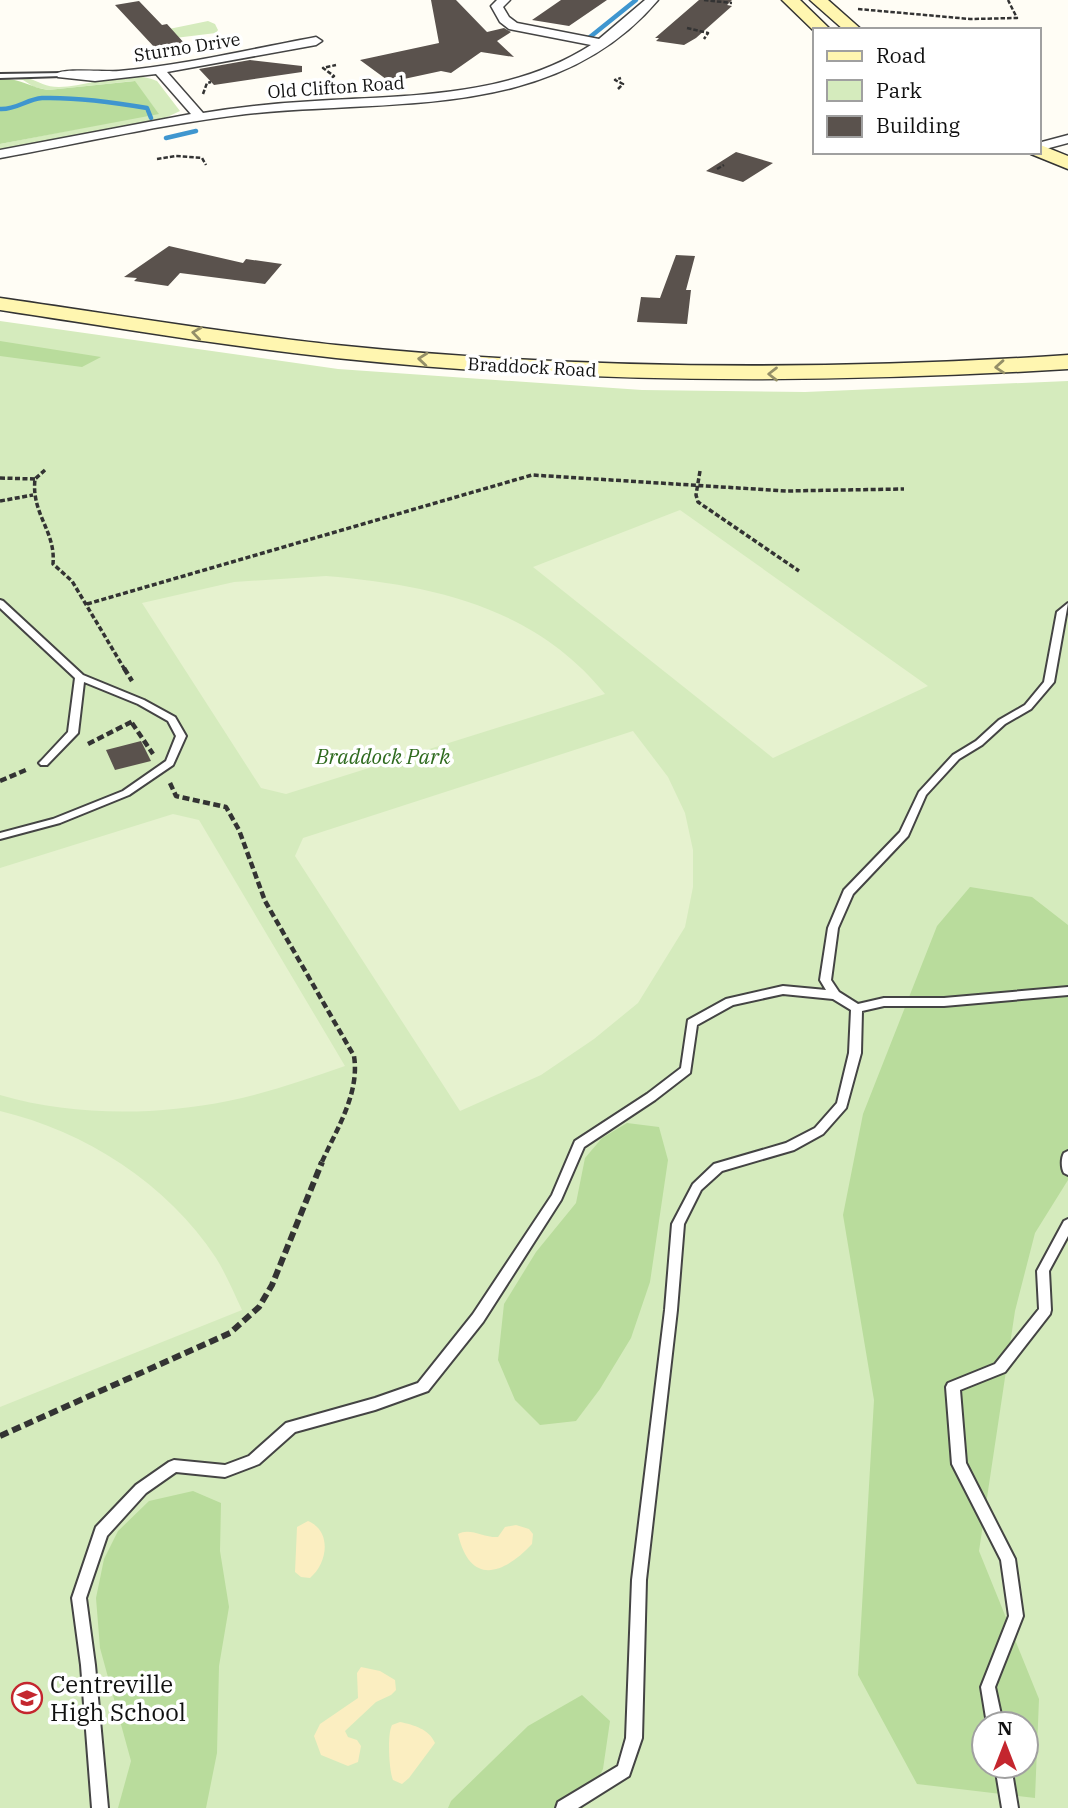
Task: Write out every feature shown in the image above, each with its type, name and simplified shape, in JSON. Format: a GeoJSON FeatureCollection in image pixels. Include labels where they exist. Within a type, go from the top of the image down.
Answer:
{"type":"FeatureCollection","features":[{"type":"Feature","properties":{"kind":"main road"},"geometry":{"type":"LineString","coordinates":[[790,0],[821,28]]}},
{"type":"Feature","properties":{"kind":"main road"},"geometry":{"type":"LineString","coordinates":[[818,0],[852,28]]}},
{"type":"Feature","properties":{"kind":"main road"},"geometry":{"type":"LineString","coordinates":[[1040,133],[1065,142]]}},
{"type":"Feature","properties":{"kind":"main road"},"geometry":{"type":"LineString","coordinates":[[1040,149],[1068,163]]}},
{"type":"Feature","properties":{"kind":"main road","name":"Braddock Road"},"geometry":{"type":"LineString","coordinates":[[0,304],[288,346],[614,371],[879,373],[1068,362]]}},
{"type":"Feature","properties":{"kind":"main road","name":"Braddock Road"},"geometry":{"type":"LineString","coordinates":[[0,322],[258,360],[461,380],[560,386],[804,392],[913,390],[1068,381]]}},
{"type":"Feature","properties":{"kind":"street"},"geometry":{"type":"LineString","coordinates":[[504,0],[497,6],[504,19],[513,26],[600,43]]}},
{"type":"Feature","properties":{"kind":"street","name":"Old Clifton Road"},"geometry":{"type":"LineString","coordinates":[[0,154],[200,117],[277,107],[401,100],[480,92],[532,79],[587,53],[652,0]]}},
{"type":"Feature","properties":{"kind":"street","name":"Sturno Drive"},"geometry":{"type":"LineString","coordinates":[[62,75],[95,77],[159,70],[316,41]]}},
{"type":"Feature","properties":{"kind":"street"},"geometry":{"type":"LineString","coordinates":[[159,70],[200,117]]}},
{"type":"Feature","properties":{"kind":"street"},"geometry":{"type":"LineString","coordinates":[[1040,148],[1065,142]]}},
{"type":"Feature","properties":{"kind":"lane"},"geometry":{"type":"LineString","coordinates":[[0,76],[62,75]]}},
{"type":"Feature","properties":{"kind":"lane"},"geometry":{"type":"LineString","coordinates":[[0,603],[80,677],[141,702],[172,719],[181,736],[170,763],[126,793],[56,821],[0,836]]}},
{"type":"Feature","properties":{"kind":"lane"},"geometry":{"type":"LineString","coordinates":[[835,995],[825,980],[833,928],[848,892],[904,834],[922,794],[956,757],[979,743],[1002,722],[1028,707],[1049,682],[1061,612],[1068,606]]}},
{"type":"Feature","properties":{"kind":"lane"},"geometry":{"type":"LineString","coordinates":[[44,763],[73,733],[80,677]]}},
{"type":"Feature","properties":{"kind":"lane"},"geometry":{"type":"LineString","coordinates":[[100,1808],[88,1665],[79,1598],[101,1532],[141,1489],[174,1466],[225,1471],[254,1460],[291,1427],[375,1404],[423,1387],[478,1318],[556,1197],[579,1144],[686,1070],[692,1023],[730,1002],[783,990],[835,995],[857,1008],[884,1002],[944,1002],[1068,991]]}},
{"type":"Feature","properties":{"kind":"lane"},"geometry":{"type":"LineString","coordinates":[[564,1808],[624,1771],[634,1738],[639,1580],[671,1310],[678,1224],[697,1187],[718,1167],[790,1147],[819,1131],[842,1105],[855,1052],[857,1008]]}},
{"type":"Feature","properties":{"kind":"lane"},"geometry":{"type":"LineString","coordinates":[[1068,1156],[1068,1170]]}},
{"type":"Feature","properties":{"kind":"lane"},"geometry":{"type":"LineString","coordinates":[[992,1710],[988,1686],[1016,1616],[1008,1559],[959,1464],[953,1387],[1000,1368],[1045,1310],[1043,1271],[1068,1224]]}},
{"type":"Feature","properties":{"kind":"lane"},"geometry":{"type":"LineString","coordinates":[[1005,1780],[1010,1808]]}},
{"type":"Feature","properties":{"kind":"path"},"geometry":{"type":"LineString","coordinates":[[704,0],[732,3]]}},
{"type":"Feature","properties":{"kind":"path"},"geometry":{"type":"LineString","coordinates":[[854,9],[970,19],[1017,18],[1008,0]]}},
{"type":"Feature","properties":{"kind":"path"},"geometry":{"type":"LineString","coordinates":[[687,28],[708,33],[709,36],[704,39]]}},
{"type":"Feature","properties":{"kind":"path"},"geometry":{"type":"LineString","coordinates":[[328,81],[334,76],[323,68],[335,65]]}},
{"type":"Feature","properties":{"kind":"path"},"geometry":{"type":"LineString","coordinates":[[618,89],[623,84],[615,80],[621,78]]}},
{"type":"Feature","properties":{"kind":"path"},"geometry":{"type":"LineString","coordinates":[[201,97],[207,89],[207,83],[211,82]]}},
{"type":"Feature","properties":{"kind":"path"},"geometry":{"type":"LineString","coordinates":[[157,159],[193,156],[202,158],[206,165]]}},
{"type":"Feature","properties":{"kind":"path"},"geometry":{"type":"LineString","coordinates":[[717,169],[724,165]]}},
{"type":"Feature","properties":{"kind":"path"},"geometry":{"type":"LineString","coordinates":[[700,471],[698,502],[799,571]]}},
{"type":"Feature","properties":{"kind":"path"},"geometry":{"type":"LineString","coordinates":[[87,604],[532,475],[806,491],[904,489]]}},
{"type":"Feature","properties":{"kind":"path"},"geometry":{"type":"LineString","coordinates":[[0,478],[35,479]]}},
{"type":"Feature","properties":{"kind":"path"},"geometry":{"type":"LineString","coordinates":[[0,501],[33,495]]}},
{"type":"Feature","properties":{"kind":"path"},"geometry":{"type":"LineString","coordinates":[[0,1436],[230,1333],[259,1307],[272,1285],[300,1211],[352,1094],[357,1074],[354,1056],[266,904],[252,874],[240,826],[226,807],[176,796],[163,768],[132,723]]}},
{"type":"Feature","properties":{"kind":"green space"},"geometry":{"type":"Polygon","coordinates":[[[208,21],[215,24],[218,30],[216,33],[175,38],[169,29],[208,21]]]}},
{"type":"Feature","properties":{"kind":"green space"},"geometry":{"type":"Polygon","coordinates":[[[0,77],[25,77],[59,87],[121,77],[145,77],[157,81],[180,111],[163,119],[0,150],[0,144],[158,113],[134,81],[48,90],[34,87],[23,80],[0,77]]]}},
{"type":"Feature","properties":{"kind":"green space"},"geometry":{"type":"Polygon","coordinates":[[[0,79],[14,80],[48,90],[135,81],[159,114],[0,144],[0,79]]]}},
{"type":"Feature","properties":{"kind":"green space","name":"Braddock Park"},"geometry":{"type":"Polygon","coordinates":[[[0,321],[338,369],[642,390],[805,392],[1068,381],[1068,1808],[0,1808],[0,321]]]}},
{"type":"Feature","properties":{"kind":"green space"},"geometry":{"type":"Polygon","coordinates":[[[0,341],[101,357],[82,367],[0,356],[0,341]]]}},
{"type":"Feature","properties":{"kind":"green space"},"geometry":{"type":"Polygon","coordinates":[[[680,510],[928,686],[773,758],[533,567],[680,510]]]}},
{"type":"Feature","properties":{"kind":"green space","name":"Braddock Park"},"geometry":{"type":"Polygon","coordinates":[[[326,576],[404,586],[479,606],[514,621],[547,640],[577,664],[605,694],[286,794],[261,788],[142,603],[234,582],[326,576]]]}},
{"type":"Feature","properties":{"kind":"green space"},"geometry":{"type":"Polygon","coordinates":[[[633,731],[668,777],[685,813],[693,850],[693,887],[685,927],[638,1003],[594,1039],[541,1075],[460,1111],[295,856],[303,838],[633,731]]]}},
{"type":"Feature","properties":{"kind":"green space"},"geometry":{"type":"Polygon","coordinates":[[[173,814],[199,820],[345,1066],[243,1098],[171,1109],[84,1110],[27,1102],[0,1095],[0,868],[173,814]]]}},
{"type":"Feature","properties":{"kind":"green space"},"geometry":{"type":"Polygon","coordinates":[[[970,887],[1032,897],[1068,925],[1068,1180],[1035,1233],[1015,1311],[979,1551],[1039,1699],[1039,1710],[970,1710],[970,1780],[1036,1780],[1035,1798],[917,1784],[858,1675],[874,1400],[843,1215],[863,1114],[937,926],[970,887]]]}},
{"type":"Feature","properties":{"kind":"green space"},"geometry":{"type":"Polygon","coordinates":[[[0,1111],[63,1132],[122,1164],[149,1184],[196,1231],[216,1258],[242,1310],[0,1407],[0,1111]]]}},
{"type":"Feature","properties":{"kind":"green space"},"geometry":{"type":"Polygon","coordinates":[[[627,1123],[659,1127],[668,1160],[650,1282],[631,1338],[600,1389],[576,1421],[540,1425],[515,1400],[498,1360],[504,1304],[536,1252],[576,1203],[585,1158],[602,1138],[627,1123]]]}},
{"type":"Feature","properties":{"kind":"green space"},"geometry":{"type":"Polygon","coordinates":[[[193,1491],[221,1503],[220,1551],[229,1607],[219,1666],[217,1753],[206,1808],[118,1808],[131,1761],[100,1648],[96,1598],[104,1559],[118,1531],[149,1501],[193,1491]]]}},
{"type":"Feature","properties":{"kind":"green space"},"geometry":{"type":"Polygon","coordinates":[[[582,1695],[610,1721],[603,1769],[583,1808],[448,1808],[451,1801],[528,1726],[582,1695]]]}},
{"type":"Feature","properties":{"kind":"sand"},"geometry":{"type":"Polygon","coordinates":[[[308,1521],[321,1532],[325,1548],[321,1564],[310,1578],[301,1577],[295,1572],[297,1527],[308,1521]]]}},
{"type":"Feature","properties":{"kind":"sand"},"geometry":{"type":"Polygon","coordinates":[[[516,1525],[529,1529],[533,1534],[532,1544],[510,1563],[489,1570],[479,1568],[463,1551],[458,1534],[472,1532],[498,1537],[505,1527],[516,1525]]]}},
{"type":"Feature","properties":{"kind":"sand"},"geometry":{"type":"Polygon","coordinates":[[[361,1667],[380,1671],[395,1680],[396,1690],[376,1702],[345,1731],[348,1737],[357,1740],[361,1746],[358,1762],[348,1766],[321,1755],[314,1736],[320,1724],[358,1698],[357,1673],[361,1667]]]}},
{"type":"Feature","properties":{"kind":"sand"},"geometry":{"type":"Polygon","coordinates":[[[400,1722],[425,1731],[435,1743],[402,1784],[393,1780],[389,1752],[392,1725],[400,1722]]]}},
{"type":"Feature","properties":{"kind":"building"},"geometry":{"type":"Polygon","coordinates":[[[431,0],[456,0],[487,32],[504,28],[511,32],[497,41],[514,57],[481,52],[451,73],[441,71],[390,82],[360,60],[439,43],[431,0]]]}},
{"type":"Feature","properties":{"kind":"building"},"geometry":{"type":"Polygon","coordinates":[[[561,0],[607,0],[569,26],[532,20],[561,0]]]}},
{"type":"Feature","properties":{"kind":"building"},"geometry":{"type":"Polygon","coordinates":[[[699,0],[732,0],[727,5],[732,6],[696,38],[684,45],[656,41],[659,38],[655,38],[699,0]]]}},
{"type":"Feature","properties":{"kind":"building"},"geometry":{"type":"Polygon","coordinates":[[[139,1],[162,25],[167,24],[185,44],[156,49],[115,5],[139,1]]]}},
{"type":"Feature","properties":{"kind":"building"},"geometry":{"type":"Polygon","coordinates":[[[250,60],[302,66],[302,72],[214,85],[199,69],[250,60]]]}},
{"type":"Feature","properties":{"kind":"building"},"geometry":{"type":"Polygon","coordinates":[[[736,152],[773,163],[743,182],[706,171],[736,152]]]}},
{"type":"Feature","properties":{"kind":"building"},"geometry":{"type":"Polygon","coordinates":[[[169,246],[243,263],[246,259],[282,264],[265,284],[180,273],[168,286],[124,277],[169,246]]]}},
{"type":"Feature","properties":{"kind":"building"},"geometry":{"type":"Polygon","coordinates":[[[676,255],[695,256],[686,290],[691,290],[687,324],[637,322],[641,297],[660,298],[676,255]]]}},
{"type":"Feature","properties":{"kind":"building"},"geometry":{"type":"Polygon","coordinates":[[[141,741],[151,761],[115,770],[106,750],[141,741]]]}},
{"type":"Feature","properties":{"kind":"waterway"},"geometry":{"type":"LineString","coordinates":[[590,37],[636,0]]}},
{"type":"Feature","properties":{"kind":"waterway"},"geometry":{"type":"LineString","coordinates":[[0,109],[42,98],[68,98],[147,108],[151,118]]}},
{"type":"Feature","properties":{"kind":"waterway"},"geometry":{"type":"LineString","coordinates":[[166,138],[196,131]]}},
{"type":"Feature","properties":{"kind":"place","name":"Centreville High School"},"geometry":{"type":"Point","coordinates":[27,1698]}}]}
